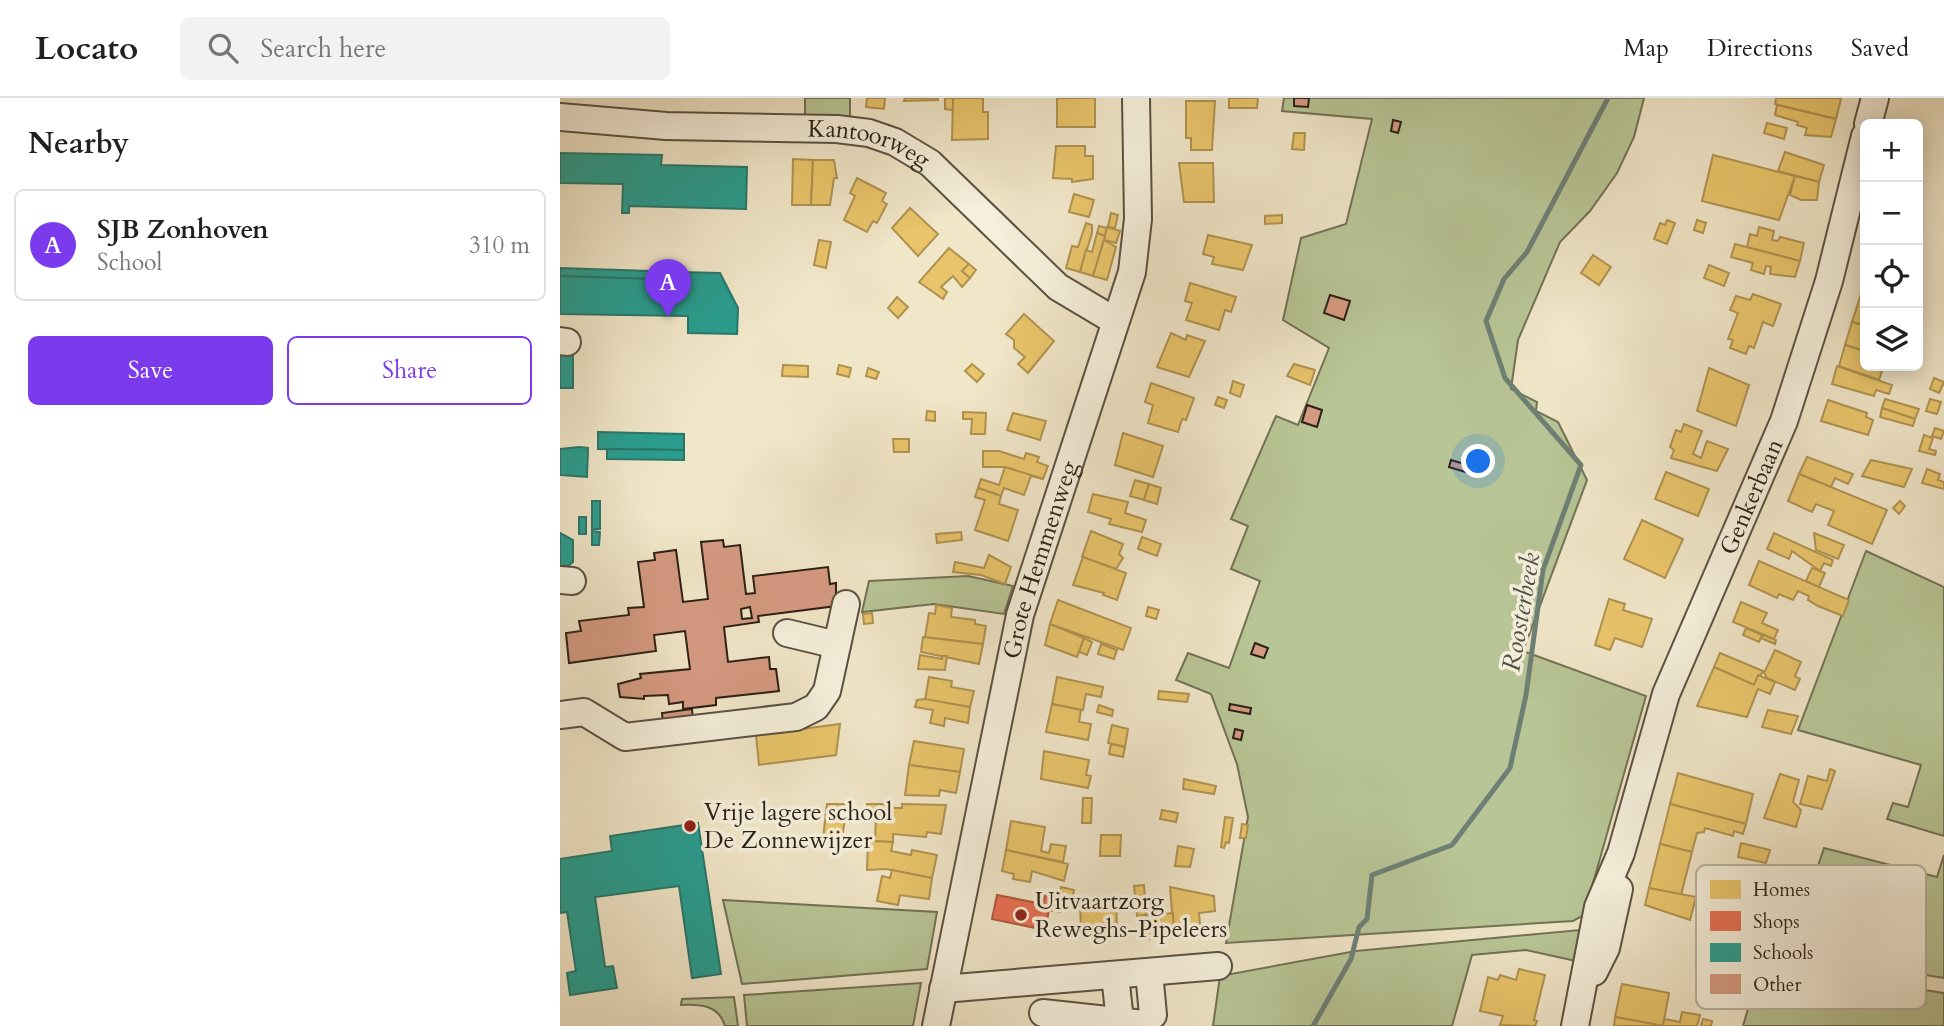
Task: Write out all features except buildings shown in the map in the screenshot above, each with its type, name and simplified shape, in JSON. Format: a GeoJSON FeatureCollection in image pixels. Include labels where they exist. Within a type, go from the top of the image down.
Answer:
{"type":"FeatureCollection","features":[{"type":"Feature","properties":{"kind":"street","name":"Grote Hemmenweg"},"geometry":{"type":"LineString","coordinates":[[936,1026],[1020,615],[1132,272],[1138,219],[1136,98]]}},
{"type":"Feature","properties":{"kind":"street"},"geometry":{"type":"LineString","coordinates":[[1869,119],[1875,98]]}},
{"type":"Feature","properties":{"kind":"street","name":"Kantoorweg"},"geometry":{"type":"LineString","coordinates":[[560,117],[666,126],[837,129],[869,133],[895,142],[930,163],[1058,287],[1115,321]]}},
{"type":"Feature","properties":{"kind":"street","name":"Genkerbaan"},"geometry":{"type":"LineString","coordinates":[[1575,1026],[1585,985],[1598,968],[1609,939],[1618,897],[1621,853],[1666,694],[1762,476],[1805,362],[1860,155]]}},
{"type":"Feature","properties":{"kind":"street"},"geometry":{"type":"LineString","coordinates":[[560,715],[584,712],[625,737],[796,717],[816,708],[827,691],[846,604]]}},
{"type":"Feature","properties":{"kind":"street"},"geometry":{"type":"LineString","coordinates":[[787,633],[837,645]]}},
{"type":"Feature","properties":{"kind":"street"},"geometry":{"type":"LineString","coordinates":[[943,989],[1218,966]]}},
{"type":"Feature","properties":{"kind":"street"},"geometry":{"type":"LineString","coordinates":[[1139,1020],[1149,972]]}},
{"type":"Feature","properties":{"kind":"street"},"geometry":{"type":"LineString","coordinates":[[1115,975],[1139,1020]]}},
{"type":"Feature","properties":{"kind":"street"},"geometry":{"type":"LineString","coordinates":[[1043,1013],[1139,1020]]}},
{"type":"Feature","properties":{"kind":"green space"},"geometry":{"type":"Polygon","coordinates":[[[805,98],[850,98],[850,117],[805,117],[805,98]]]}},
{"type":"Feature","properties":{"kind":"green space"},"geometry":{"type":"Polygon","coordinates":[[[1284,98],[1644,98],[1634,137],[1617,173],[1590,211],[1560,242],[1518,340],[1511,389],[1537,402],[1536,411],[1558,422],[1587,480],[1523,651],[1646,696],[1584,915],[1573,921],[1226,943],[1248,817],[1237,764],[1211,694],[1176,680],[1188,653],[1229,668],[1260,581],[1231,569],[1248,526],[1231,519],[1276,416],[1298,425],[1329,348],[1283,320],[1301,238],[1346,224],[1372,119],[1282,111],[1284,98]]]}},
{"type":"Feature","properties":{"kind":"green space"},"geometry":{"type":"Polygon","coordinates":[[[1866,551],[1944,587],[1944,836],[1887,819],[1893,803],[1908,807],[1921,765],[1798,730],[1866,551]]]}},
{"type":"Feature","properties":{"kind":"green space"},"geometry":{"type":"Polygon","coordinates":[[[968,576],[1013,586],[1004,614],[934,604],[862,612],[869,581],[968,576]]]}},
{"type":"Feature","properties":{"kind":"green space"},"geometry":{"type":"Polygon","coordinates":[[[1824,848],[1890,865],[1818,865],[1824,848]]]}},
{"type":"Feature","properties":{"kind":"green space"},"geometry":{"type":"Polygon","coordinates":[[[1944,855],[1944,978],[1926,975],[1926,874],[1937,877],[1944,855]]]}},
{"type":"Feature","properties":{"kind":"green space"},"geometry":{"type":"Polygon","coordinates":[[[723,900],[937,912],[927,969],[742,984],[723,900]]]}},
{"type":"Feature","properties":{"kind":"green space"},"geometry":{"type":"Polygon","coordinates":[[[1580,930],[1576,961],[1526,950],[1472,955],[1452,1026],[1213,1026],[1220,976],[1356,951],[1580,930]]]}},
{"type":"Feature","properties":{"kind":"green space"},"geometry":{"type":"Polygon","coordinates":[[[921,983],[913,1026],[747,1026],[744,995],[921,983]]]}},
{"type":"Feature","properties":{"kind":"green space"},"geometry":{"type":"Polygon","coordinates":[[[1926,990],[1944,993],[1944,1026],[1743,1026],[1748,1009],[1926,1009],[1926,990]]]}},
{"type":"Feature","properties":{"kind":"green space"},"geometry":{"type":"Polygon","coordinates":[[[734,997],[738,1026],[725,1026],[718,1014],[708,1007],[681,1005],[682,999],[734,997]]]}},
{"type":"Feature","properties":{"kind":"waterway","name":"Roosterbeek"},"geometry":{"type":"LineString","coordinates":[[1313,1026],[1351,959],[1359,927],[1367,919],[1372,875],[1452,845],[1510,768],[1526,695],[1543,570],[1581,465],[1505,378],[1486,321],[1504,279],[1527,252],[1608,98]]}},
{"type":"Feature","properties":{"kind":"place","name":"SJB Zonhoven"},"geometry":{"type":"Point","coordinates":[668,317]}},
{"type":"Feature","properties":{"kind":"place","name":"Vrije lagere school De Zonnewijzer"},"geometry":{"type":"Point","coordinates":[690,826]}},
{"type":"Feature","properties":{"kind":"place","name":"Uitvaartzorg Reweghs-Pipeleers"},"geometry":{"type":"Point","coordinates":[1021,915]}}]}
